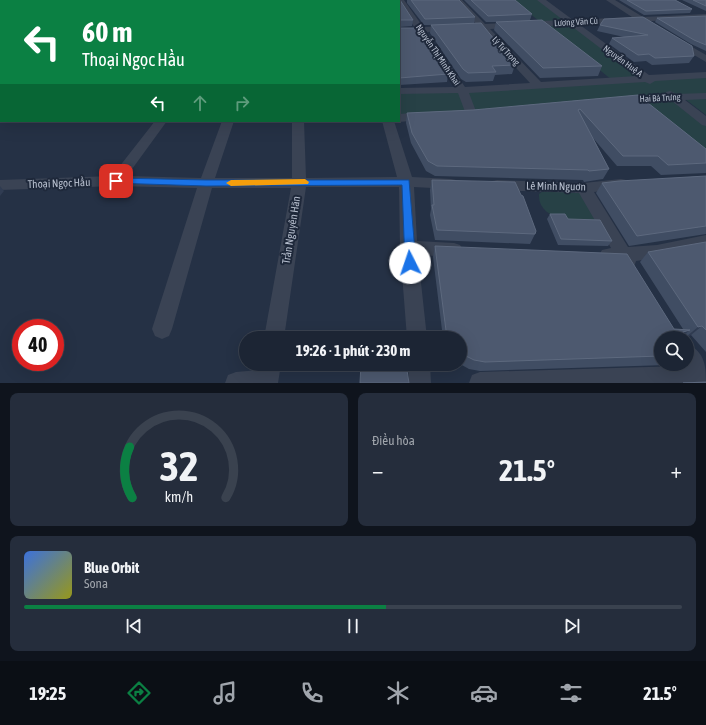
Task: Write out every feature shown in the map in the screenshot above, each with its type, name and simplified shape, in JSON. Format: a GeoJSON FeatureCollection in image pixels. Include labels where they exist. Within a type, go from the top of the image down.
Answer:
{"type":"FeatureCollection","features":[{"type":"Feature","properties":{"kind":"street"},"geometry":{"type":"LineString","coordinates":[[393,0],[405,0]]}},
{"type":"Feature","properties":{"kind":"street","name":"Nguyễn Thị Minh Khai"},"geometry":{"type":"LineString","coordinates":[[400,0],[462,90],[471,114]]}},
{"type":"Feature","properties":{"kind":"street","name":"Lý Tự Trọng"},"geometry":{"type":"LineString","coordinates":[[458,0],[538,85]]}},
{"type":"Feature","properties":{"kind":"street","name":"Nguyễn Huệ A"},"geometry":{"type":"LineString","coordinates":[[541,0],[570,23],[674,97],[706,122]]}},
{"type":"Feature","properties":{"kind":"street"},"geometry":{"type":"LineString","coordinates":[[610,0],[654,27]]}},
{"type":"Feature","properties":{"kind":"street"},"geometry":{"type":"LineString","coordinates":[[692,10],[706,16]]}},
{"type":"Feature","properties":{"kind":"street"},"geometry":{"type":"LineString","coordinates":[[530,14],[553,33]]}},
{"type":"Feature","properties":{"kind":"street","name":"Lương Vãn Cù"},"geometry":{"type":"LineString","coordinates":[[400,30],[706,16]]}},
{"type":"Feature","properties":{"kind":"street"},"geometry":{"type":"LineString","coordinates":[[667,35],[706,59]]}},
{"type":"Feature","properties":{"kind":"street"},"geometry":{"type":"LineString","coordinates":[[600,72],[648,109]]}},
{"type":"Feature","properties":{"kind":"street","name":"Hai Bà Trưng"},"geometry":{"type":"LineString","coordinates":[[400,91],[462,90],[706,75]]}},
{"type":"Feature","properties":{"kind":"street","name":"Hai Bà Trưng"},"geometry":{"type":"LineString","coordinates":[[612,101],[706,96]]}},
{"type":"Feature","properties":{"kind":"street"},"geometry":{"type":"LineString","coordinates":[[400,118],[439,116]]}},
{"type":"Feature","properties":{"kind":"street"},"geometry":{"type":"LineString","coordinates":[[116,181],[160,122]]}},
{"type":"Feature","properties":{"kind":"street"},"geometry":{"type":"LineString","coordinates":[[162,329],[206,183],[228,122]]}},
{"type":"Feature","properties":{"kind":"street","name":"Trần Nguyên Hãn"},"geometry":{"type":"LineString","coordinates":[[275,331],[299,182],[298,122]]}},
{"type":"Feature","properties":{"kind":"street"},"geometry":{"type":"LineString","coordinates":[[388,122],[406,182],[415,331]]}},
{"type":"Feature","properties":{"kind":"street","name":"Thoại Ngọc Hầu"},"geometry":{"type":"LineString","coordinates":[[0,185],[116,181],[206,183],[406,182]]}},
{"type":"Feature","properties":{"kind":"street"},"geometry":{"type":"LineString","coordinates":[[406,182],[468,184]]}},
{"type":"Feature","properties":{"kind":"street","name":"Lê Minh Nguơn"},"geometry":{"type":"LineString","coordinates":[[483,184],[584,188],[637,183]]}},
{"type":"Feature","properties":{"kind":"street"},"geometry":{"type":"LineString","coordinates":[[584,188],[636,275]]}},
{"type":"Feature","properties":{"kind":"street"},"geometry":{"type":"LineString","coordinates":[[592,255],[624,256],[706,242]]}},
{"type":"Feature","properties":{"kind":"street"},"geometry":{"type":"LineString","coordinates":[[409,248],[473,250]]}},
{"type":"Feature","properties":{"kind":"street"},"geometry":{"type":"LineString","coordinates":[[694,365],[704,379]]}},
{"type":"Feature","properties":{"kind":"street"},"geometry":{"type":"LineString","coordinates":[[236,383],[268,381],[269,371]]}},
{"type":"Feature","properties":{"kind":"street"},"geometry":{"type":"LineString","coordinates":[[419,371],[420,383]]}},
{"type":"Feature","properties":{"kind":"street"},"geometry":{"type":"LineString","coordinates":[[480,383],[704,379]]}},
{"type":"Feature","properties":{"kind":"green space"},"geometry":{"type":"Polygon","coordinates":[[[513,0],[541,0],[646,79],[706,75],[706,95],[674,97],[706,124],[706,157],[635,99],[400,118],[400,91],[612,80],[513,0]]]}},
{"type":"Feature","properties":{"kind":"green space"},"geometry":{"type":"Polygon","coordinates":[[[706,98],[706,115],[685,99],[706,98]]]}},
{"type":"Feature","properties":{"kind":"green space"},"geometry":{"type":"Polygon","coordinates":[[[543,191],[582,193],[602,226],[573,222],[553,216],[545,210],[540,203],[539,194],[543,191]]]}},
{"type":"Feature","properties":{"kind":"building"},"geometry":{"type":"Polygon","coordinates":[[[400,0],[413,20],[400,20],[400,0]]]}},
{"type":"Feature","properties":{"kind":"building"},"geometry":{"type":"Polygon","coordinates":[[[411,0],[459,0],[475,17],[425,19],[411,0]]]}},
{"type":"Feature","properties":{"kind":"building"},"geometry":{"type":"Polygon","coordinates":[[[471,0],[515,0],[532,14],[488,16],[471,0]]]}},
{"type":"Feature","properties":{"kind":"building"},"geometry":{"type":"Polygon","coordinates":[[[627,0],[675,0],[692,9],[646,11],[627,0]]]}},
{"type":"Feature","properties":{"kind":"building"},"geometry":{"type":"Polygon","coordinates":[[[693,0],[706,0],[706,6],[693,0]]]}},
{"type":"Feature","properties":{"kind":"building"},"geometry":{"type":"Polygon","coordinates":[[[706,16],[706,45],[694,40],[657,18],[706,16]]]}},
{"type":"Feature","properties":{"kind":"building"},"geometry":{"type":"Polygon","coordinates":[[[643,17],[692,46],[694,56],[655,58],[649,54],[638,55],[612,38],[648,35],[600,25],[604,19],[643,17]]]}},
{"type":"Feature","properties":{"kind":"building"},"geometry":{"type":"Polygon","coordinates":[[[542,20],[602,66],[543,68],[496,22],[542,20]]]}},
{"type":"Feature","properties":{"kind":"building"},"geometry":{"type":"Polygon","coordinates":[[[481,23],[515,65],[492,66],[496,72],[468,73],[463,69],[431,25],[481,23]]]}},
{"type":"Feature","properties":{"kind":"building"},"geometry":{"type":"Polygon","coordinates":[[[400,28],[418,28],[448,74],[400,78],[400,28]]]}},
{"type":"Feature","properties":{"kind":"building"},"geometry":{"type":"Polygon","coordinates":[[[638,95],[706,149],[706,163],[668,165],[658,156],[623,156],[580,109],[578,110],[609,169],[589,171],[437,166],[428,161],[412,133],[407,113],[473,110],[638,95]]]}},
{"type":"Feature","properties":{"kind":"building"},"geometry":{"type":"Polygon","coordinates":[[[706,176],[706,226],[637,236],[602,183],[619,181],[706,176]]]}},
{"type":"Feature","properties":{"kind":"building"},"geometry":{"type":"Polygon","coordinates":[[[432,180],[515,182],[521,195],[523,196],[536,231],[535,234],[437,230],[432,205],[434,205],[432,180]]]}},
{"type":"Feature","properties":{"kind":"building"},"geometry":{"type":"Polygon","coordinates":[[[550,214],[565,214],[568,219],[600,220],[612,241],[561,239],[550,214]]]}},
{"type":"Feature","properties":{"kind":"building"},"geometry":{"type":"Polygon","coordinates":[[[706,242],[706,330],[702,326],[698,327],[648,252],[706,242]]]}},
{"type":"Feature","properties":{"kind":"building"},"geometry":{"type":"Polygon","coordinates":[[[435,246],[627,254],[674,329],[690,330],[654,331],[654,356],[485,362],[474,360],[467,356],[467,331],[446,331],[435,246]]]}},
{"type":"Feature","properties":{"kind":"building"},"geometry":{"type":"Polygon","coordinates":[[[361,371],[407,371],[409,383],[360,383],[361,371]]]}},
{"type":"Feature","properties":{"kind":"building"},"geometry":{"type":"Polygon","coordinates":[[[706,382],[706,383],[683,383],[706,382]]]}},
{"type":"Feature","properties":{"kind":"slow traffic"},"geometry":{"type":"LineString","coordinates":[[231,183],[305,182]]}},
{"type":"Feature","properties":{"kind":"route"},"geometry":{"type":"LineString","coordinates":[[116,181],[206,183],[406,182],[410,263]]}}]}
